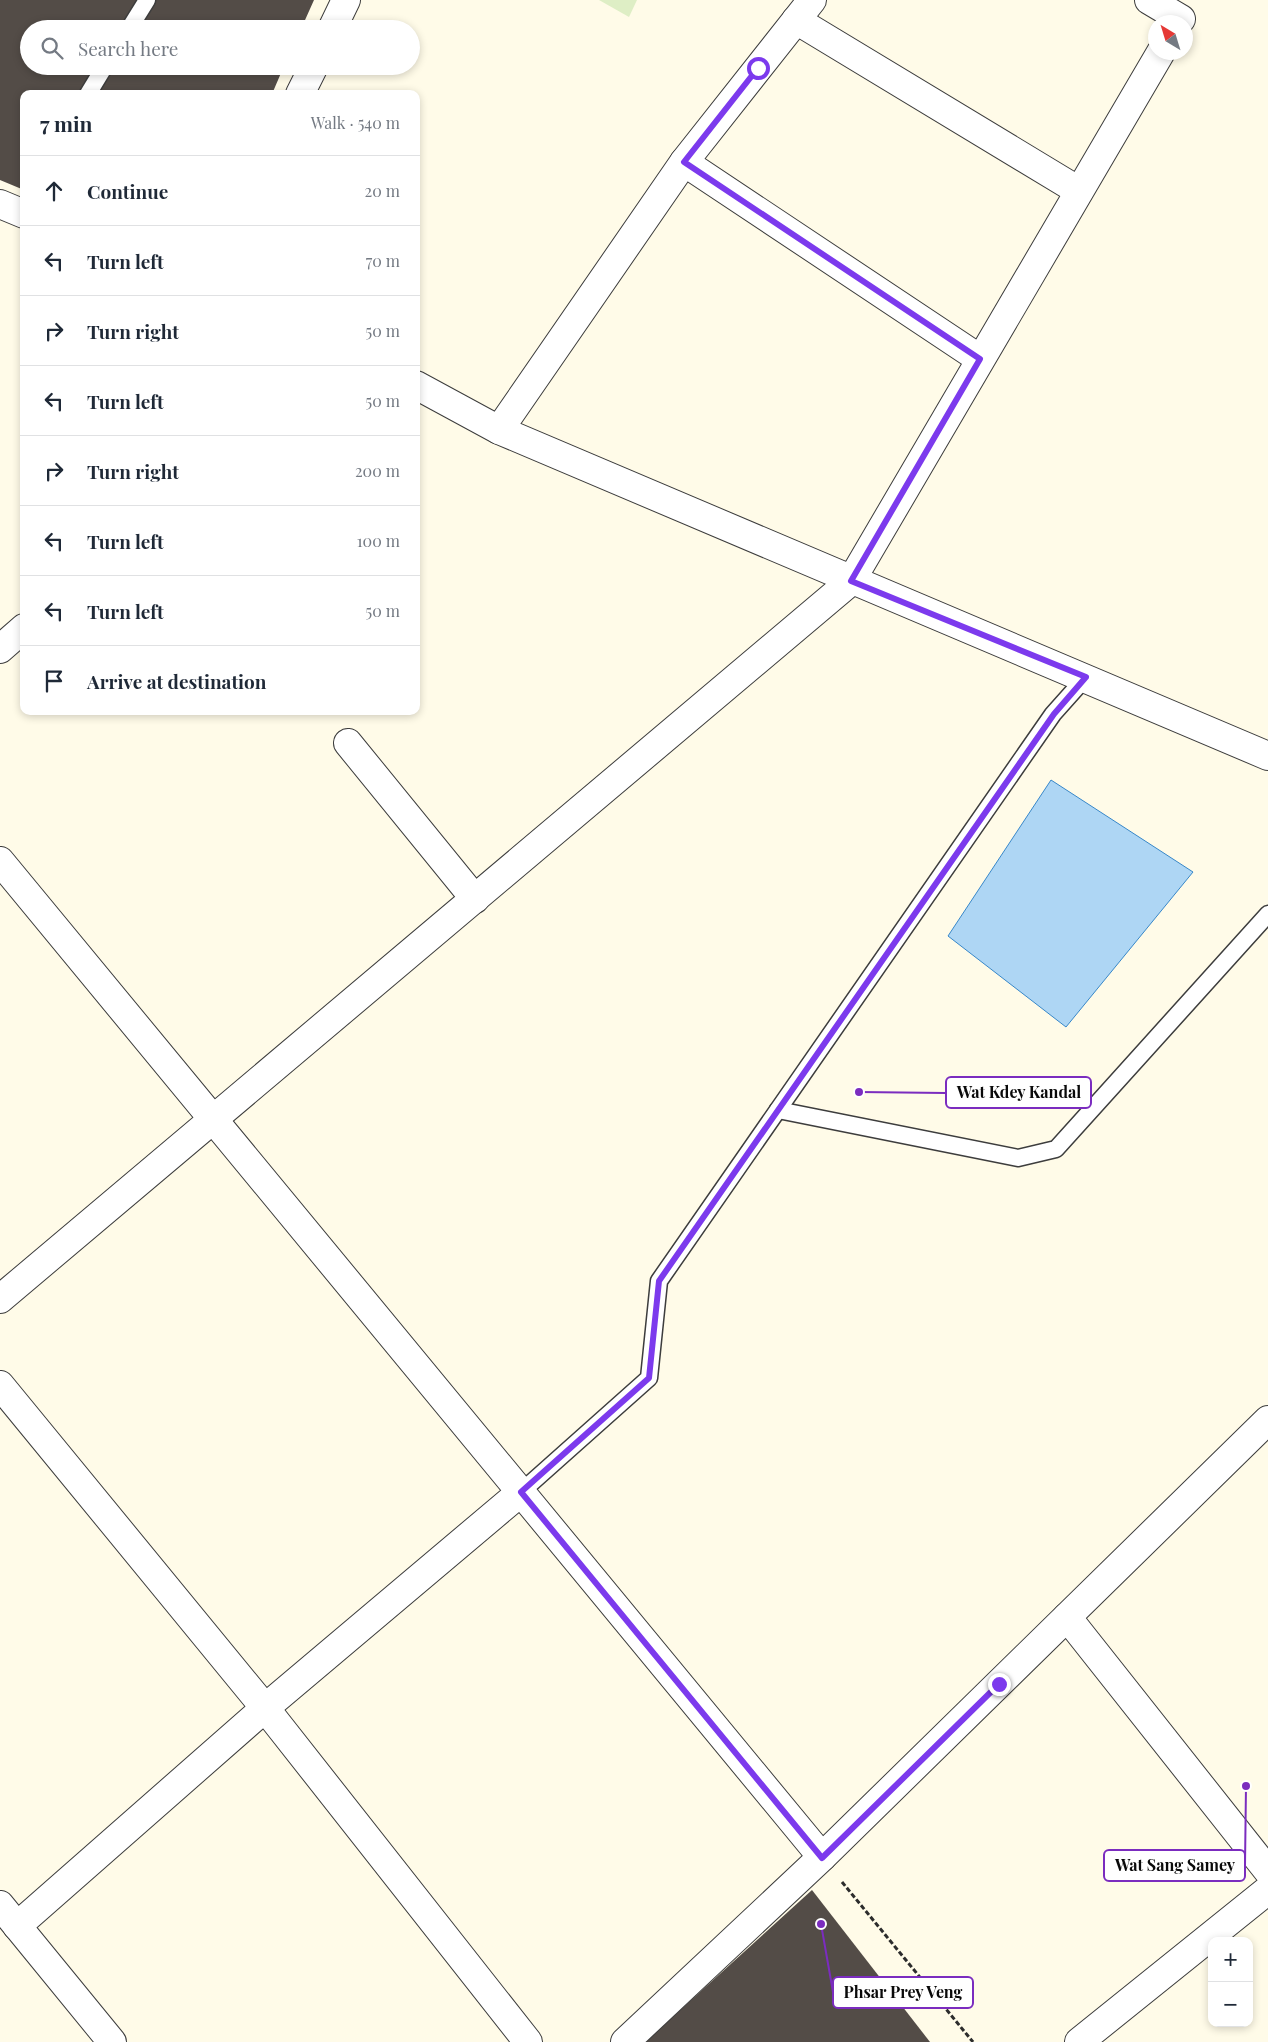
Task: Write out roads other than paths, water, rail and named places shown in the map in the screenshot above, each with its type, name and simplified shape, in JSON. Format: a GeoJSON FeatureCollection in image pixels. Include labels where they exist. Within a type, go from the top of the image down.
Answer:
{"type":"FeatureCollection","features":[{"type":"Feature","properties":{"kind":"street"},"geometry":{"type":"LineString","coordinates":[[336,20],[346,0]]}},
{"type":"Feature","properties":{"kind":"street"},"geometry":{"type":"LineString","coordinates":[[1149,0],[1184,14]]}},
{"type":"Feature","properties":{"kind":"street"},"geometry":{"type":"LineString","coordinates":[[499,430],[684,162],[804,10],[1079,191]]}},
{"type":"Feature","properties":{"kind":"street"},"geometry":{"type":"LineString","coordinates":[[0,1300],[851,581],[1156,60]]}},
{"type":"Feature","properties":{"kind":"street"},"geometry":{"type":"LineString","coordinates":[[302,90],[310,75]]}},
{"type":"Feature","properties":{"kind":"street"},"geometry":{"type":"LineString","coordinates":[[684,162],[980,359]]}},
{"type":"Feature","properties":{"kind":"street"},"geometry":{"type":"LineString","coordinates":[[420,387],[499,430],[851,581],[1086,677],[1268,756]]}},
{"type":"Feature","properties":{"kind":"street"},"geometry":{"type":"LineString","coordinates":[[0,649],[20,632]]}},
{"type":"Feature","properties":{"kind":"street"},"geometry":{"type":"LineString","coordinates":[[348,743],[475,899]]}},
{"type":"Feature","properties":{"kind":"street"},"geometry":{"type":"LineString","coordinates":[[0,861],[822,1858]]}},
{"type":"Feature","properties":{"kind":"street"},"geometry":{"type":"LineString","coordinates":[[0,1385],[264,1708],[528,2042]]}},
{"type":"Feature","properties":{"kind":"street"},"geometry":{"type":"LineString","coordinates":[[625,2042],[822,1858],[1268,1420]]}},
{"type":"Feature","properties":{"kind":"street"},"geometry":{"type":"LineString","coordinates":[[17,1926],[264,1708],[521,1492]]}},
{"type":"Feature","properties":{"kind":"street"},"geometry":{"type":"LineString","coordinates":[[1067,1617],[1268,1871]]}},
{"type":"Feature","properties":{"kind":"street"},"geometry":{"type":"LineString","coordinates":[[1079,2042],[1268,1890]]}},
{"type":"Feature","properties":{"kind":"street"},"geometry":{"type":"LineString","coordinates":[[0,1905],[112,2042]]}},
{"type":"Feature","properties":{"kind":"lane"},"geometry":{"type":"LineString","coordinates":[[135,20],[147,0]]}},
{"type":"Feature","properties":{"kind":"lane"},"geometry":{"type":"LineString","coordinates":[[90,90],[100,75]]}},
{"type":"Feature","properties":{"kind":"lane"},"geometry":{"type":"LineString","coordinates":[[521,1492],[649,1378],[659,1281],[1054,714],[1086,677]]}},
{"type":"Feature","properties":{"kind":"lane"},"geometry":{"type":"LineString","coordinates":[[778,1110],[1018,1158],[1056,1149],[1268,914]]}},
{"type":"Feature","properties":{"kind":"water"},"geometry":{"type":"Polygon","coordinates":[[[1051,780],[1193,872],[1066,1027],[948,936],[1051,780]]]}},
{"type":"Feature","properties":{"kind":"place","name":"Wat Kdey Kandal"},"geometry":{"type":"Point","coordinates":[859,1092]}},
{"type":"Feature","properties":{"kind":"place","name":"Wat Sang Samey"},"geometry":{"type":"Point","coordinates":[1246,1786]}},
{"type":"Feature","properties":{"kind":"place","name":"Phsar Prey Veng"},"geometry":{"type":"Point","coordinates":[821,1924]}}]}
